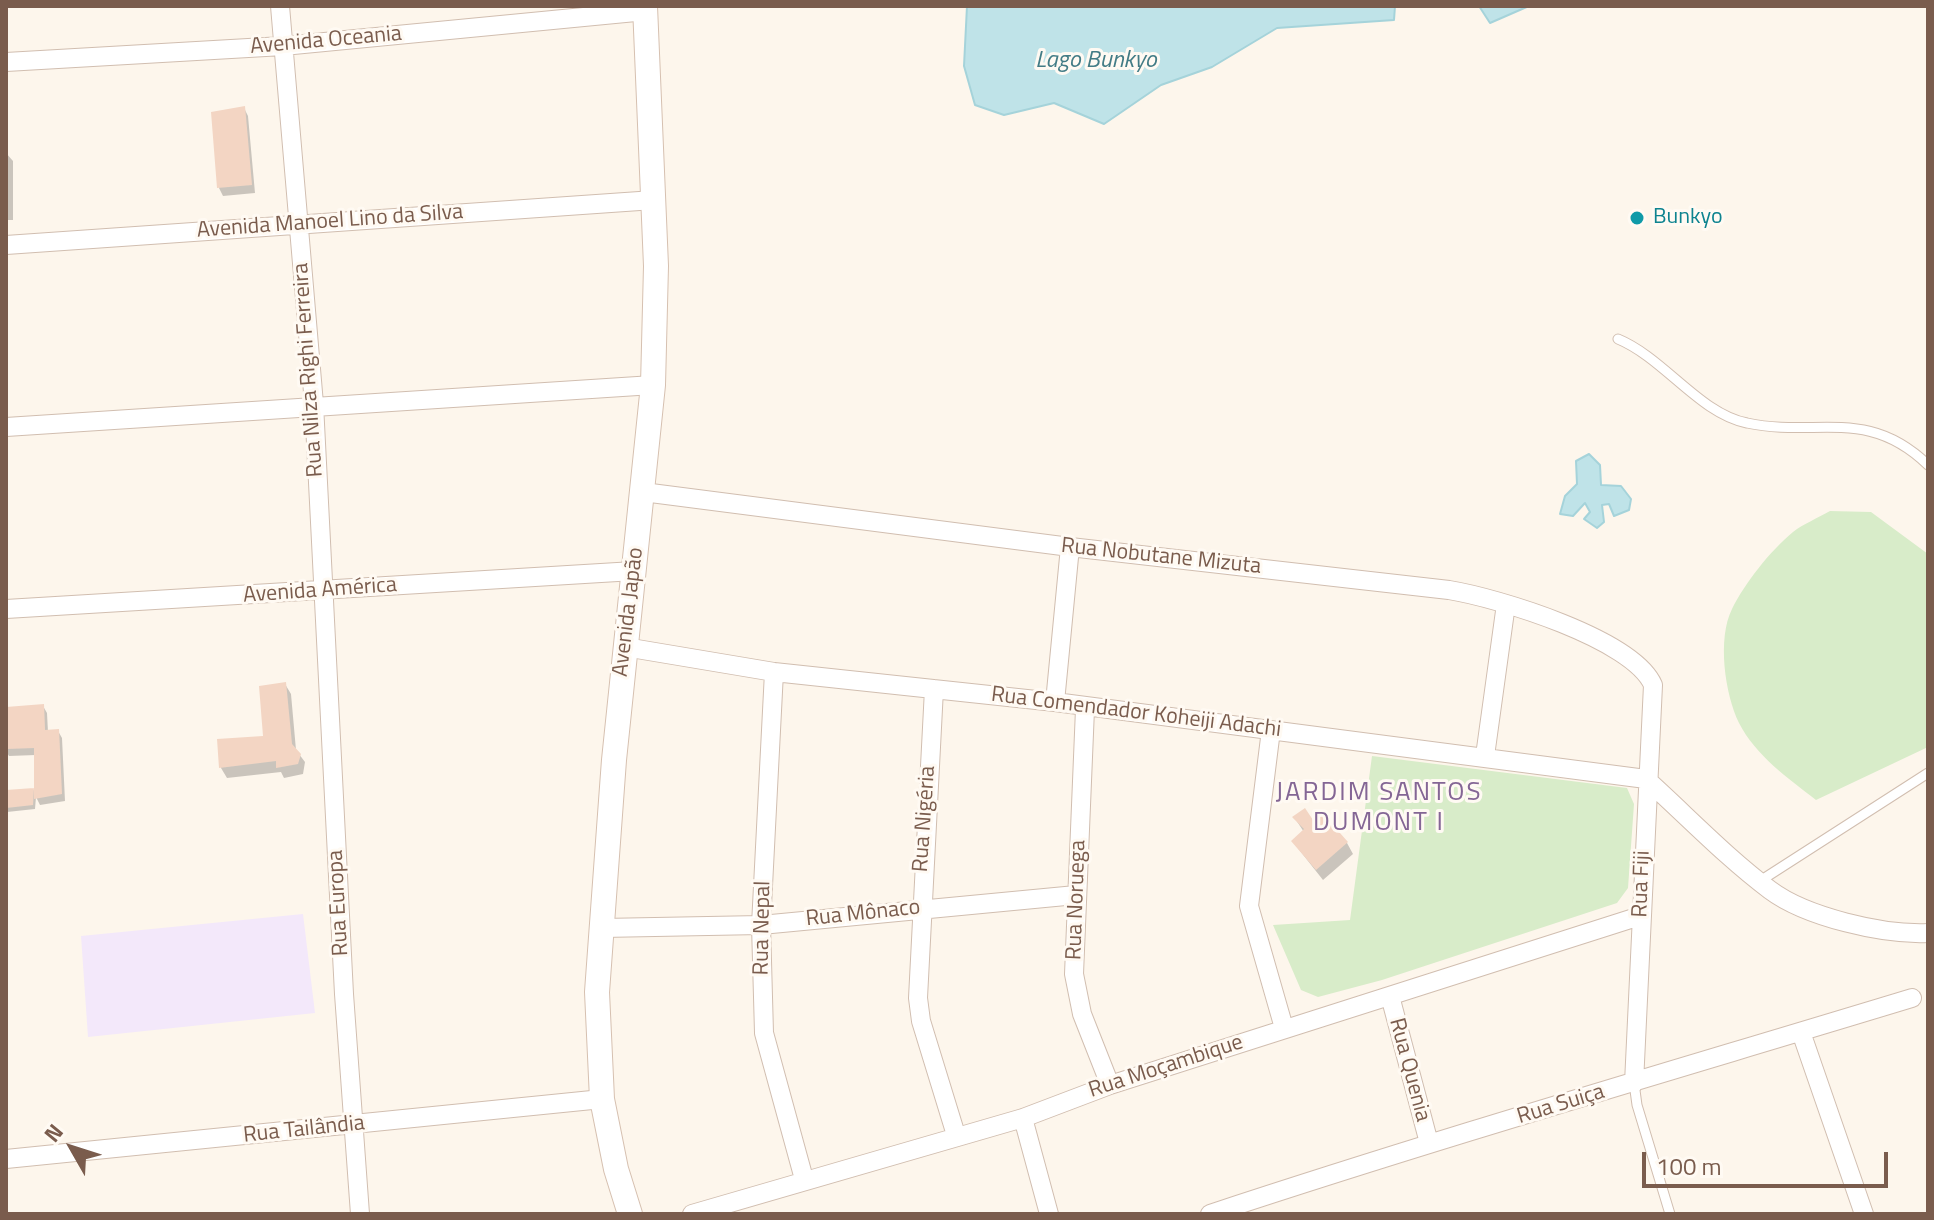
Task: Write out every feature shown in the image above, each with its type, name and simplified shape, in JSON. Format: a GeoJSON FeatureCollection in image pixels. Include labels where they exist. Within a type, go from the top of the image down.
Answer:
{"type":"FeatureCollection","features":[{"type":"Feature","properties":{"kind":"main road","name":"Avenida Japão"},"geometry":{"type":"LineString","coordinates":[[630,1214],[616,1169],[602,1099],[597,1022],[625,647],[653,385],[654,200],[646,8]]}},
{"type":"Feature","properties":{"kind":"street","name":"Rua Nilza Righi Ferreira"},"geometry":{"type":"LineString","coordinates":[[280,6],[314,404],[322,591]]}},
{"type":"Feature","properties":{"kind":"street","name":"Avenida Oceania"},"geometry":{"type":"LineString","coordinates":[[6,62],[283,46],[646,8]]}},
{"type":"Feature","properties":{"kind":"street","name":"Avenida Manoel Lino da Silva"},"geometry":{"type":"LineString","coordinates":[[6,245],[654,200]]}},
{"type":"Feature","properties":{"kind":"street"},"geometry":{"type":"LineString","coordinates":[[6,427],[314,404],[653,385]]}},
{"type":"Feature","properties":{"kind":"street","name":"Rua Nobutane Mizuta"},"geometry":{"type":"LineString","coordinates":[[643,492],[1070,547],[1393,582],[1474,594],[1620,651],[1643,668],[1653,685]]}},
{"type":"Feature","properties":{"kind":"street"},"geometry":{"type":"LineString","coordinates":[[1055,702],[1070,547]]}},
{"type":"Feature","properties":{"kind":"street","name":"Avenida América"},"geometry":{"type":"LineString","coordinates":[[6,609],[634,571]]}},
{"type":"Feature","properties":{"kind":"street","name":"Rua Europa"},"geometry":{"type":"LineString","coordinates":[[322,591],[344,994],[360,1214]]}},
{"type":"Feature","properties":{"kind":"street"},"geometry":{"type":"LineString","coordinates":[[1485,756],[1506,604]]}},
{"type":"Feature","properties":{"kind":"street","name":"Rua Comendador Koheiji Adachi"},"geometry":{"type":"LineString","coordinates":[[625,647],[774,672],[1055,702],[1085,709],[1485,756],[1646,779]]}},
{"type":"Feature","properties":{"kind":"street","name":"Rua Nepal"},"geometry":{"type":"LineString","coordinates":[[774,672],[761,925],[767,1054],[804,1179]]}},
{"type":"Feature","properties":{"kind":"street","name":"Rua Fiji"},"geometry":{"type":"LineString","coordinates":[[1634,1083],[1646,779],[1653,685]]}},
{"type":"Feature","properties":{"kind":"street","name":"Rua Nigéria"},"geometry":{"type":"LineString","coordinates":[[934,689],[920,908],[921,1021],[956,1135]]}},
{"type":"Feature","properties":{"kind":"street","name":"Rua Noruega"},"geometry":{"type":"LineString","coordinates":[[1085,709],[1076,895],[1076,993],[1110,1085]]}},
{"type":"Feature","properties":{"kind":"street"},"geometry":{"type":"LineString","coordinates":[[1271,730],[1249,906],[1284,1028]]}},
{"type":"Feature","properties":{"kind":"street"},"geometry":{"type":"LineString","coordinates":[[1646,779],[1772,892],[1847,923],[1890,932],[1928,933]]}},
{"type":"Feature","properties":{"kind":"street","name":"Rua Mônaco"},"geometry":{"type":"LineString","coordinates":[[602,928],[761,925],[1076,895]]}},
{"type":"Feature","properties":{"kind":"street","name":"Rua Moçambique"},"geometry":{"type":"LineString","coordinates":[[692,1214],[804,1179],[1023,1118],[1110,1085],[1284,1028],[1640,916]]}},
{"type":"Feature","properties":{"kind":"street","name":"Rua Quenia"},"geometry":{"type":"LineString","coordinates":[[1390,996],[1429,1143]]}},
{"type":"Feature","properties":{"kind":"street","name":"Rua Suiça"},"geometry":{"type":"LineString","coordinates":[[1210,1214],[1429,1143],[1912,998]]}},
{"type":"Feature","properties":{"kind":"street"},"geometry":{"type":"LineString","coordinates":[[1801,1032],[1864,1214]]}},
{"type":"Feature","properties":{"kind":"street","name":"Rua Tailândia"},"geometry":{"type":"LineString","coordinates":[[6,1159],[602,1099]]}},
{"type":"Feature","properties":{"kind":"street"},"geometry":{"type":"LineString","coordinates":[[1023,1118],[1049,1214]]}},
{"type":"Feature","properties":{"kind":"lane"},"geometry":{"type":"LineString","coordinates":[[1618,339],[1640,348],[1730,417],[1747,424],[1864,428],[1914,452],[1928,465]]}},
{"type":"Feature","properties":{"kind":"lane"},"geometry":{"type":"LineString","coordinates":[[1760,881],[1808,847],[1928,773]]}},
{"type":"Feature","properties":{"kind":"lane"},"geometry":{"type":"LineString","coordinates":[[1634,1083],[1637,1105],[1670,1214]]}},
{"type":"Feature","properties":{"kind":"shaded area"},"geometry":{"type":"Polygon","coordinates":[[[303,914],[315,1013],[88,1037],[81,936],[303,914]]]}},
{"type":"Feature","properties":{"kind":"green space"},"geometry":{"type":"Polygon","coordinates":[[[1830,511],[1871,512],[1928,554],[1928,747],[1816,800],[1773,766],[1746,735],[1730,697],[1724,651],[1727,621],[1732,609],[1759,568],[1793,532],[1830,511]]]}},
{"type":"Feature","properties":{"kind":"green space"},"geometry":{"type":"Polygon","coordinates":[[[1372,756],[1627,788],[1634,804],[1628,888],[1617,903],[1382,980],[1318,997],[1301,990],[1273,925],[1350,920],[1372,756]]]}},
{"type":"Feature","properties":{"kind":"water","name":"Lago Bunkyo"},"geometry":{"type":"Polygon","coordinates":[[[967,6],[1395,6],[1394,20],[1277,28],[1212,67],[1161,85],[1104,124],[1054,103],[1004,115],[975,105],[964,66],[967,6]]]}},
{"type":"Feature","properties":{"kind":"water"},"geometry":{"type":"Polygon","coordinates":[[[1479,6],[1529,6],[1490,23],[1479,6]]]}},
{"type":"Feature","properties":{"kind":"water"},"geometry":{"type":"Polygon","coordinates":[[[1589,454],[1600,465],[1601,485],[1621,486],[1631,499],[1629,510],[1614,516],[1609,504],[1602,505],[1604,522],[1597,528],[1584,519],[1590,512],[1585,503],[1573,516],[1560,514],[1565,496],[1577,484],[1576,461],[1589,454]]]}},
{"type":"Feature","properties":{"kind":"building"},"geometry":{"type":"Polygon","coordinates":[[[245,106],[252,185],[217,188],[211,112],[245,106]]]}},
{"type":"Feature","properties":{"kind":"building"},"geometry":{"type":"Polygon","coordinates":[[[286,682],[292,744],[301,754],[298,764],[276,768],[276,761],[219,768],[217,739],[263,736],[259,686],[286,682]]]}},
{"type":"Feature","properties":{"kind":"building"},"geometry":{"type":"Polygon","coordinates":[[[44,704],[45,730],[59,729],[62,794],[34,799],[34,748],[6,749],[6,707],[44,704]]]}},
{"type":"Feature","properties":{"kind":"building"},"geometry":{"type":"Polygon","coordinates":[[[34,788],[33,805],[6,808],[6,790],[34,788]]]}},
{"type":"Feature","properties":{"kind":"building"},"geometry":{"type":"Polygon","coordinates":[[[1305,808],[1313,820],[1324,815],[1348,842],[1316,870],[1291,841],[1304,829],[1292,817],[1305,808]]]}},
{"type":"Feature","properties":{"kind":"place","name":"Bunkyo"},"geometry":{"type":"Point","coordinates":[1637,218]}},
{"type":"Feature","properties":{"kind":"district","name":"JARDIM SANTOS DUMONT I"},"geometry":{"type":"Point","coordinates":[1379,809]}}]}
